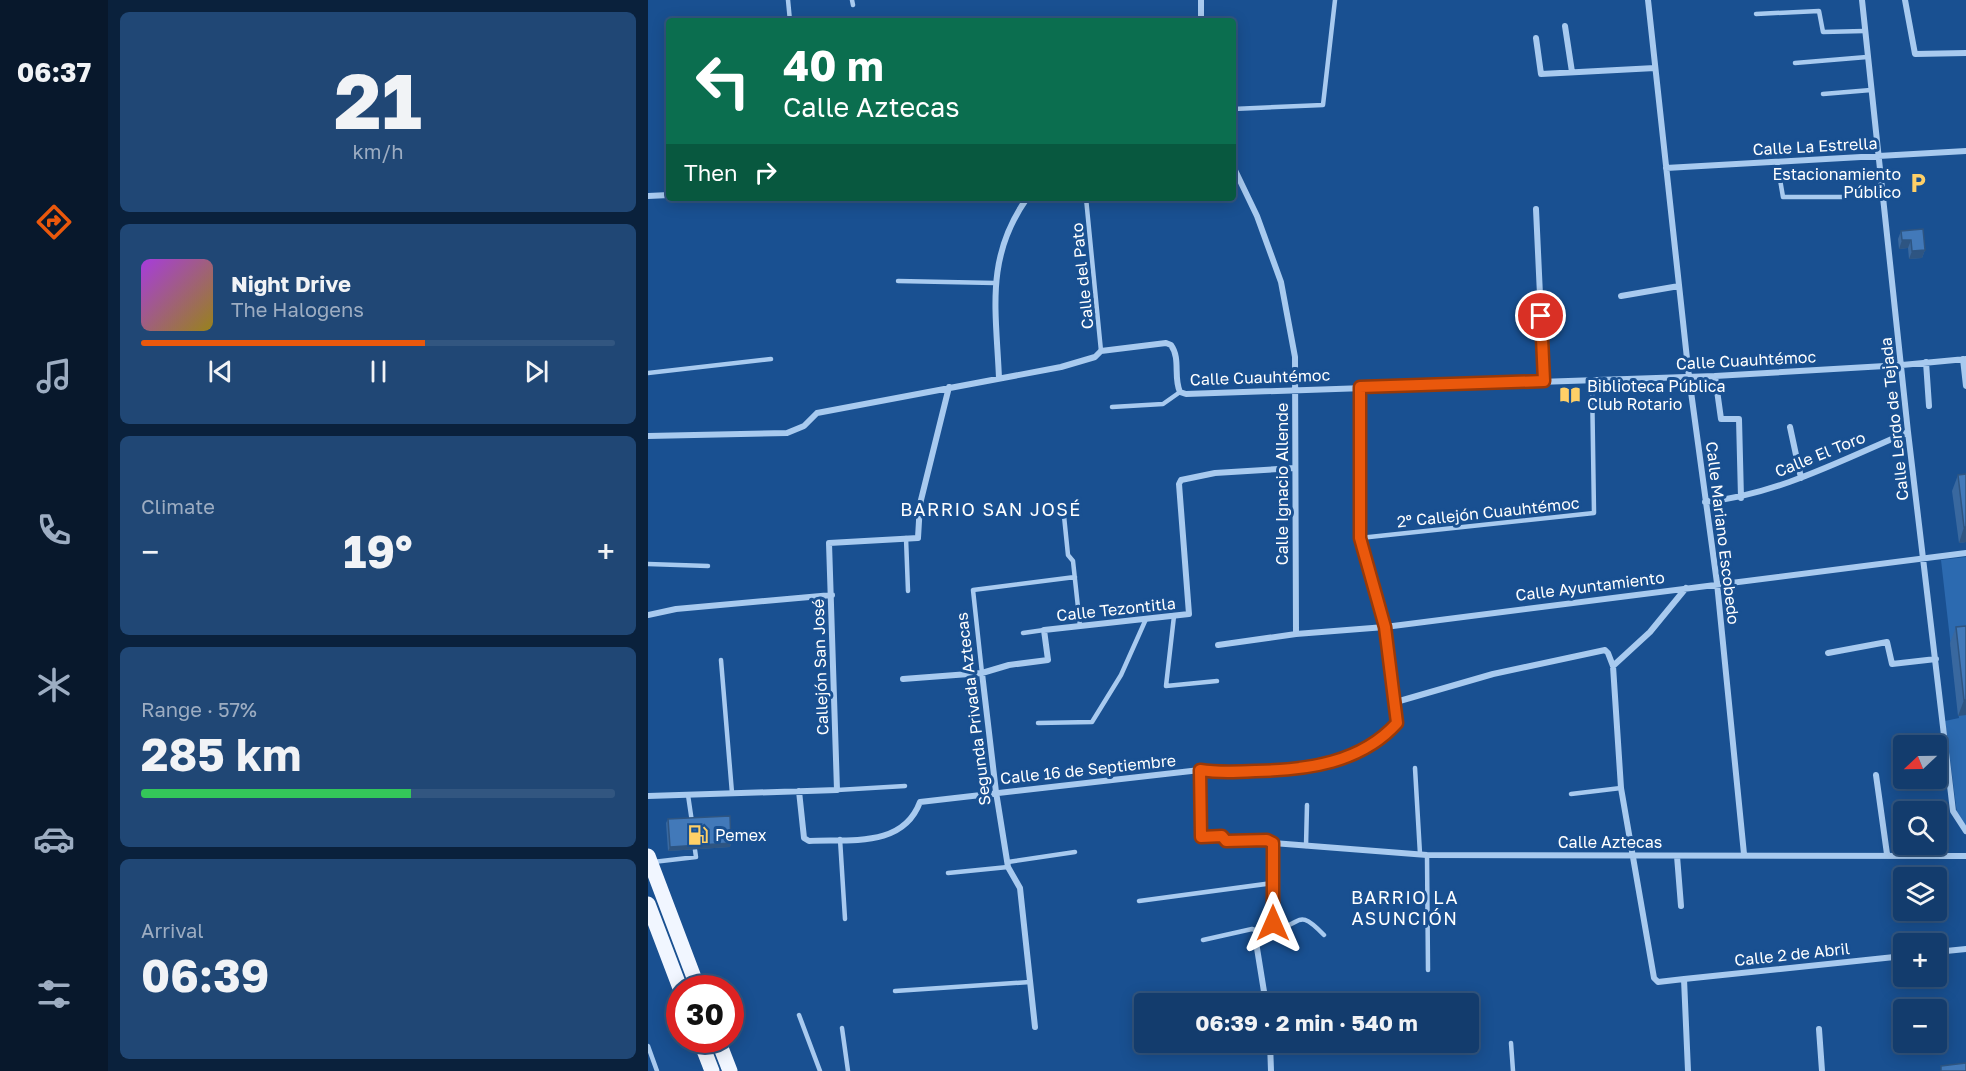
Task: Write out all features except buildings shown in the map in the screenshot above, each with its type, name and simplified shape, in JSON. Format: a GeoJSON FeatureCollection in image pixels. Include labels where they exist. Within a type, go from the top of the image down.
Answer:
{"type":"FeatureCollection","features":[{"type":"Feature","properties":{"kind":"main road"},"geometry":{"type":"LineString","coordinates":[[649,859],[693,975]]}},
{"type":"Feature","properties":{"kind":"main road"},"geometry":{"type":"LineString","coordinates":[[648,904],[675,975]]}},
{"type":"Feature","properties":{"kind":"main road"},"geometry":{"type":"LineString","coordinates":[[705,1053],[712,1071]]}},
{"type":"Feature","properties":{"kind":"main road"},"geometry":{"type":"LineString","coordinates":[[723,1053],[730,1071]]}},
{"type":"Feature","properties":{"kind":"street"},"geometry":{"type":"LineString","coordinates":[[1201,0],[1201,18]]}},
{"type":"Feature","properties":{"kind":"street","name":"Calle Mariano Escobedo"},"geometry":{"type":"LineString","coordinates":[[1648,0],[1689,377],[1717,583],[1744,854]]}},
{"type":"Feature","properties":{"kind":"street","name":"Calle Lerdo de Tejada"},"geometry":{"type":"LineString","coordinates":[[1862,0],[1908,432],[1925,558],[1953,811],[1966,831]]}},
{"type":"Feature","properties":{"kind":"street"},"geometry":{"type":"LineString","coordinates":[[1905,0],[1915,54],[1966,53]]}},
{"type":"Feature","properties":{"kind":"street"},"geometry":{"type":"LineString","coordinates":[[1565,26],[1572,72]]}},
{"type":"Feature","properties":{"kind":"street"},"geometry":{"type":"LineString","coordinates":[[1536,38],[1541,74],[1655,68]]}},
{"type":"Feature","properties":{"kind":"street","name":"Calle La Estrella"},"geometry":{"type":"LineString","coordinates":[[1666,168],[1966,151]]}},
{"type":"Feature","properties":{"kind":"street","name":"Calle Ignacio Allende"},"geometry":{"type":"LineString","coordinates":[[1236,172],[1257,216],[1281,282],[1295,357],[1296,634]]}},
{"type":"Feature","properties":{"kind":"street"},"geometry":{"type":"LineString","coordinates":[[648,196],[666,195]]}},
{"type":"Feature","properties":{"kind":"street"},"geometry":{"type":"LineString","coordinates":[[999,378],[995,283],[1002,243],[1025,201]]}},
{"type":"Feature","properties":{"kind":"street"},"geometry":{"type":"LineString","coordinates":[[1536,209],[1544,381]]}},
{"type":"Feature","properties":{"kind":"street"},"geometry":{"type":"LineString","coordinates":[[1621,296],[1679,286]]}},
{"type":"Feature","properties":{"kind":"street","name":"Calle Cuauhtémoc"},"geometry":{"type":"LineString","coordinates":[[648,436],[787,433],[804,426],[817,413],[1061,367],[1095,357],[1101,351],[1172,345],[1176,351],[1177,385],[1180,392],[1186,394],[1715,376],[1964,359]]}},
{"type":"Feature","properties":{"kind":"street"},"geometry":{"type":"LineString","coordinates":[[1964,359],[1966,386]]}},
{"type":"Feature","properties":{"kind":"street"},"geometry":{"type":"LineString","coordinates":[[1926,362],[1929,406]]}},
{"type":"Feature","properties":{"kind":"street"},"geometry":{"type":"LineString","coordinates":[[1715,376],[1721,419],[1739,419],[1741,498]]}},
{"type":"Feature","properties":{"kind":"street"},"geometry":{"type":"LineString","coordinates":[[906,538],[918,538],[920,504],[949,387]]}},
{"type":"Feature","properties":{"kind":"street","name":"Calle 16 de Septiembre"},"geometry":{"type":"LineString","coordinates":[[799,791],[804,838],[809,841],[882,837],[895,833],[915,816],[920,802],[1200,770],[1215,773],[1291,770],[1345,758],[1363,750],[1388,733],[1397,723],[1396,702],[1385,627],[1360,538],[1360,387]]}},
{"type":"Feature","properties":{"kind":"street"},"geometry":{"type":"LineString","coordinates":[[1790,427],[1801,478]]}},
{"type":"Feature","properties":{"kind":"street","name":"Calle El Toro"},"geometry":{"type":"LineString","coordinates":[[1705,502],[1741,498],[1801,478],[1908,432]]}},
{"type":"Feature","properties":{"kind":"street","name":"Calle Tezontitla"},"geometry":{"type":"LineString","coordinates":[[903,679],[982,673],[1009,665],[1048,660],[1044,630],[1188,614],[1179,484],[1181,480],[1215,473],[1295,468]]}},
{"type":"Feature","properties":{"kind":"street","name":"Callejón San José"},"geometry":{"type":"LineString","coordinates":[[837,790],[829,543],[906,538]]}},
{"type":"Feature","properties":{"kind":"street","name":"Calle Ayuntamiento"},"geometry":{"type":"LineString","coordinates":[[1218,645],[1296,634],[1385,627],[1966,553]]}},
{"type":"Feature","properties":{"kind":"street"},"geometry":{"type":"LineString","coordinates":[[1612,666],[1650,632],[1686,587]]}},
{"type":"Feature","properties":{"kind":"street"},"geometry":{"type":"LineString","coordinates":[[648,615],[676,609],[832,595]]}},
{"type":"Feature","properties":{"kind":"street"},"geometry":{"type":"LineString","coordinates":[[1828,653],[1887,642],[1892,664],[1936,659]]}},
{"type":"Feature","properties":{"kind":"street"},"geometry":{"type":"LineString","coordinates":[[1396,702],[1487,676],[1598,651],[1608,653],[1612,666],[1621,788],[1655,981],[1684,979],[1688,1071]]}},
{"type":"Feature","properties":{"kind":"street","name":"Segunda Privada Aztecas"},"geometry":{"type":"LineString","coordinates":[[982,673],[996,792],[1008,864],[1020,888],[1035,1027]]}},
{"type":"Feature","properties":{"kind":"street"},"geometry":{"type":"LineString","coordinates":[[1876,775],[1887,854]]}},
{"type":"Feature","properties":{"kind":"street"},"geometry":{"type":"LineString","coordinates":[[648,796],[837,790]]}},
{"type":"Feature","properties":{"kind":"street","name":"Calle Aztecas"},"geometry":{"type":"LineString","coordinates":[[1226,841],[1267,840],[1273,843],[1306,846],[1424,854],[1677,856],[1948,854],[1966,856]]}},
{"type":"Feature","properties":{"kind":"street"},"geometry":{"type":"LineString","coordinates":[[1264,993],[1256,942],[1261,932],[1272,927],[1273,843]]}},
{"type":"Feature","properties":{"kind":"street"},"geometry":{"type":"LineString","coordinates":[[1677,856],[1681,906]]}},
{"type":"Feature","properties":{"kind":"street"},"geometry":{"type":"LineString","coordinates":[[1947,951],[1966,949]]}},
{"type":"Feature","properties":{"kind":"street","name":"Calle 2 de Abril"},"geometry":{"type":"LineString","coordinates":[[1684,979],[1893,957]]}},
{"type":"Feature","properties":{"kind":"street"},"geometry":{"type":"LineString","coordinates":[[1819,1029],[1822,1071]]}},
{"type":"Feature","properties":{"kind":"street"},"geometry":{"type":"LineString","coordinates":[[1270,1053],[1271,1071]]}},
{"type":"Feature","properties":{"kind":"lane"},"geometry":{"type":"LineString","coordinates":[[788,0],[790,18]]}},
{"type":"Feature","properties":{"kind":"lane"},"geometry":{"type":"LineString","coordinates":[[1236,109],[1323,105],[1335,0]]}},
{"type":"Feature","properties":{"kind":"lane"},"geometry":{"type":"LineString","coordinates":[[1755,14],[1819,10],[1823,32],[1864,31]]}},
{"type":"Feature","properties":{"kind":"lane"},"geometry":{"type":"LineString","coordinates":[[1795,63],[1867,57]]}},
{"type":"Feature","properties":{"kind":"lane"},"geometry":{"type":"LineString","coordinates":[[1823,94],[1871,90]]}},
{"type":"Feature","properties":{"kind":"lane"},"geometry":{"type":"LineString","coordinates":[[1777,162],[1783,197],[1847,197]]}},
{"type":"Feature","properties":{"kind":"lane","name":"Calle del Pato"},"geometry":{"type":"LineString","coordinates":[[1086,201],[1101,351]]}},
{"type":"Feature","properties":{"kind":"lane"},"geometry":{"type":"LineString","coordinates":[[898,281],[995,283]]}},
{"type":"Feature","properties":{"kind":"lane"},"geometry":{"type":"LineString","coordinates":[[648,373],[771,359]]}},
{"type":"Feature","properties":{"kind":"lane","name":"2º Callejón Cuauhtémoc"},"geometry":{"type":"LineString","coordinates":[[1360,538],[1594,513],[1592,381]]}},
{"type":"Feature","properties":{"kind":"lane"},"geometry":{"type":"LineString","coordinates":[[1112,406],[1163,404],[1180,392]]}},
{"type":"Feature","properties":{"kind":"lane"},"geometry":{"type":"LineString","coordinates":[[1063,506],[1068,555],[1073,561],[1076,577],[1080,626]]}},
{"type":"Feature","properties":{"kind":"lane"},"geometry":{"type":"LineString","coordinates":[[906,538],[908,591]]}},
{"type":"Feature","properties":{"kind":"lane"},"geometry":{"type":"LineString","coordinates":[[648,564],[708,566]]}},
{"type":"Feature","properties":{"kind":"lane","name":"Segunda Privada Aztecas"},"geometry":{"type":"LineString","coordinates":[[982,673],[973,590],[1076,577]]}},
{"type":"Feature","properties":{"kind":"lane"},"geometry":{"type":"LineString","coordinates":[[1174,616],[1166,686],[1217,681]]}},
{"type":"Feature","properties":{"kind":"lane"},"geometry":{"type":"LineString","coordinates":[[1038,723],[1092,722],[1121,675],[1146,619]]}},
{"type":"Feature","properties":{"kind":"lane"},"geometry":{"type":"LineString","coordinates":[[1023,633],[1044,630]]}},
{"type":"Feature","properties":{"kind":"lane"},"geometry":{"type":"LineString","coordinates":[[721,660],[732,794]]}},
{"type":"Feature","properties":{"kind":"lane"},"geometry":{"type":"LineString","coordinates":[[1415,768],[1424,854],[1428,970]]}},
{"type":"Feature","properties":{"kind":"lane","name":"Calle Aztecas"},"geometry":{"type":"LineString","coordinates":[[1200,770],[1201,837],[1222,836],[1226,841]]}},
{"type":"Feature","properties":{"kind":"lane"},"geometry":{"type":"LineString","coordinates":[[837,790],[905,786]]}},
{"type":"Feature","properties":{"kind":"lane"},"geometry":{"type":"LineString","coordinates":[[1571,794],[1621,788]]}},
{"type":"Feature","properties":{"kind":"lane"},"geometry":{"type":"LineString","coordinates":[[688,795],[692,822]]}},
{"type":"Feature","properties":{"kind":"lane"},"geometry":{"type":"LineString","coordinates":[[1306,846],[1307,805]]}},
{"type":"Feature","properties":{"kind":"lane"},"geometry":{"type":"LineString","coordinates":[[840,839],[844,919]]}},
{"type":"Feature","properties":{"kind":"lane"},"geometry":{"type":"LineString","coordinates":[[649,859],[696,857],[695,849]]}},
{"type":"Feature","properties":{"kind":"lane"},"geometry":{"type":"LineString","coordinates":[[948,873],[1075,852]]}},
{"type":"Feature","properties":{"kind":"lane"},"geometry":{"type":"LineString","coordinates":[[1139,901],[1273,883]]}},
{"type":"Feature","properties":{"kind":"lane"},"geometry":{"type":"LineString","coordinates":[[1272,927],[1279,928],[1304,918],[1308,919],[1324,935]]}},
{"type":"Feature","properties":{"kind":"lane"},"geometry":{"type":"LineString","coordinates":[[1203,940],[1252,929],[1261,932]]}},
{"type":"Feature","properties":{"kind":"lane"},"geometry":{"type":"LineString","coordinates":[[895,991],[1030,982]]}},
{"type":"Feature","properties":{"kind":"lane"},"geometry":{"type":"LineString","coordinates":[[799,1016],[820,1071]]}},
{"type":"Feature","properties":{"kind":"lane"},"geometry":{"type":"LineString","coordinates":[[842,1028],[848,1071]]}},
{"type":"Feature","properties":{"kind":"lane"},"geometry":{"type":"LineString","coordinates":[[1511,1043],[1513,1071]]}},
{"type":"Feature","properties":{"kind":"lane"},"geometry":{"type":"LineString","coordinates":[[648,1046],[657,1071]]}},
{"type":"Feature","properties":{"kind":"shaded area"},"geometry":{"type":"Polygon","coordinates":[[[1966,557],[1966,827],[1957,813],[1945,721],[1959,718],[1941,560],[1966,557]]]}},
{"type":"Feature","properties":{"kind":"place","name":"Estacionamiento Público"},"geometry":{"type":"Point","coordinates":[1918,183]}},
{"type":"Feature","properties":{"kind":"place","name":"Biblioteca Pública Club Rotario"},"geometry":{"type":"Point","coordinates":[1570,395]}},
{"type":"Feature","properties":{"kind":"place","name":"Pemex"},"geometry":{"type":"Point","coordinates":[698,835]}},
{"type":"Feature","properties":{"kind":"district","name":"BARRIO SAN JOSÉ"},"geometry":{"type":"Point","coordinates":[991,509]}},
{"type":"Feature","properties":{"kind":"district","name":"BARRIO LA ASUNCIÓN"},"geometry":{"type":"Point","coordinates":[1405,907]}},
{"type":"Feature","properties":{"kind":"route"},"geometry":{"type":"LineString","coordinates":[[1273,923],[1273,843],[1267,840],[1226,841],[1222,836],[1201,837],[1200,770],[1215,773],[1291,770],[1327,764],[1363,750],[1388,733],[1397,723],[1398,712],[1385,627],[1360,538],[1360,387],[1544,381],[1541,316]]}}]}
